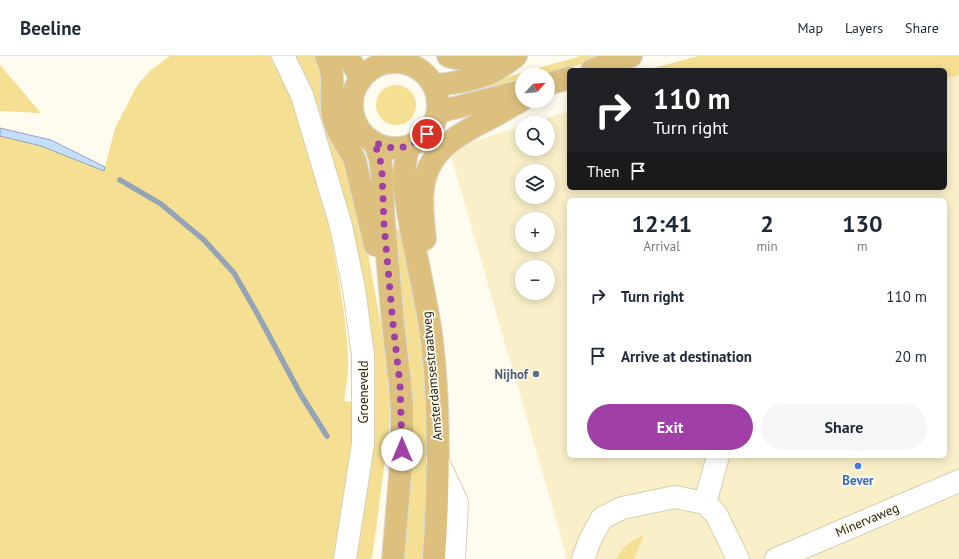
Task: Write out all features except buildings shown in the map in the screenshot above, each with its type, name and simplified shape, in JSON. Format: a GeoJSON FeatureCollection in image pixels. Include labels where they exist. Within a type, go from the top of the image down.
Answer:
{"type":"FeatureCollection","features":[{"type":"Feature","properties":{"kind":"main road"},"geometry":{"type":"LineString","coordinates":[[326,56],[332,71],[333,85],[331,107],[333,120],[337,130],[352,153],[357,166],[393,324]]}},
{"type":"Feature","properties":{"kind":"main road"},"geometry":{"type":"LineString","coordinates":[[347,56],[357,71],[360,81]]}},
{"type":"Feature","properties":{"kind":"main road"},"geometry":{"type":"LineString","coordinates":[[448,56],[461,60],[472,60],[493,56]]}},
{"type":"Feature","properties":{"kind":"main road"},"geometry":{"type":"LineString","coordinates":[[434,85],[456,82],[491,73],[516,56]]}},
{"type":"Feature","properties":{"kind":"main road"},"geometry":{"type":"LineString","coordinates":[[598,68],[631,56]]}},
{"type":"Feature","properties":{"kind":"main road"},"geometry":{"type":"LineString","coordinates":[[380,60],[413,66],[421,70],[434,85],[438,98],[438,112],[434,124],[427,134],[418,142],[409,147],[395,149],[384,147],[374,142],[362,132],[358,126],[353,111],[354,95],[360,81],[380,60]]}},
{"type":"Feature","properties":{"kind":"main road"},"geometry":{"type":"LineString","coordinates":[[438,112],[515,93]]}},
{"type":"Feature","properties":{"kind":"main road"},"geometry":{"type":"LineString","coordinates":[[430,326],[422,203],[425,179],[428,170],[438,154],[454,139],[465,131],[515,104]]}},
{"type":"Feature","properties":{"kind":"main road"},"geometry":{"type":"LineString","coordinates":[[374,142],[380,158],[382,173],[383,210],[400,384],[402,444],[393,559]]}},
{"type":"Feature","properties":{"kind":"main road","name":"Amsterdamsestraatweg"},"geometry":{"type":"LineString","coordinates":[[409,147],[407,153],[405,178],[406,205],[430,326],[438,432],[434,559]]}},
{"type":"Feature","properties":{"kind":"street","name":"Groeneveld"},"geometry":{"type":"LineString","coordinates":[[283,56],[302,95],[341,226],[354,289],[363,355],[363,444],[345,559]]}},
{"type":"Feature","properties":{"kind":"street"},"geometry":{"type":"LineString","coordinates":[[705,503],[717,458]]}},
{"type":"Feature","properties":{"kind":"street"},"geometry":{"type":"LineString","coordinates":[[437,460],[457,502],[454,559]]}},
{"type":"Feature","properties":{"kind":"street","name":"Minervaweg"},"geometry":{"type":"LineString","coordinates":[[776,559],[959,481]]}},
{"type":"Feature","properties":{"kind":"street"},"geometry":{"type":"LineString","coordinates":[[583,559],[590,540],[602,518],[622,508],[675,497],[705,503],[716,514],[738,559]]}},
{"type":"Feature","properties":{"kind":"shaded area"},"geometry":{"type":"Polygon","coordinates":[[[170,56],[270,56],[283,81],[304,133],[327,215],[343,306],[348,367],[344,401],[357,403],[350,473],[336,559],[0,559],[0,136],[41,146],[104,171],[115,128],[138,84],[151,70],[170,56]]]}},
{"type":"Feature","properties":{"kind":"shaded area"},"geometry":{"type":"Polygon","coordinates":[[[287,56],[319,56],[360,210],[383,336],[391,414],[372,559],[352,559],[374,402],[287,56]]]}},
{"type":"Feature","properties":{"kind":"shaded area"},"geometry":{"type":"Polygon","coordinates":[[[581,56],[596,56],[597,59],[555,72],[555,68],[539,68],[581,56]]]}},
{"type":"Feature","properties":{"kind":"shaded area"},"geometry":{"type":"Polygon","coordinates":[[[698,56],[959,56],[959,75],[947,78],[947,68],[654,68],[698,56]]]}},
{"type":"Feature","properties":{"kind":"shaded area"},"geometry":{"type":"Polygon","coordinates":[[[959,56],[959,559],[565,559],[566,554],[449,149],[515,128],[515,156],[555,156],[555,116],[554,116],[567,112],[567,190],[947,190],[947,68],[959,56]]]}},
{"type":"Feature","properties":{"kind":"shaded area"},"geometry":{"type":"Polygon","coordinates":[[[0,65],[41,113],[0,111],[0,65]]]}},
{"type":"Feature","properties":{"kind":"shaded area"},"geometry":{"type":"Polygon","coordinates":[[[515,75],[515,84],[471,98],[469,88],[515,75]]]}},
{"type":"Feature","properties":{"kind":"shaded area"},"geometry":{"type":"Polygon","coordinates":[[[400,85],[407,88],[413,94],[416,105],[415,113],[407,122],[400,125],[392,125],[385,122],[377,113],[376,101],[379,94],[388,86],[400,85]]]}},
{"type":"Feature","properties":{"kind":"shaded area"},"geometry":{"type":"Polygon","coordinates":[[[404,229],[418,313],[425,377],[427,418],[427,499],[425,559],[403,559],[390,231],[404,229]]]}},
{"type":"Feature","properties":{"kind":"shaded area"},"geometry":{"type":"Polygon","coordinates":[[[644,535],[634,559],[616,559],[627,545],[644,535]]]}},
{"type":"Feature","properties":{"kind":"water"},"geometry":{"type":"Polygon","coordinates":[[[0,128],[51,140],[105,167],[104,171],[41,146],[0,136],[0,128]]]}},
{"type":"Feature","properties":{"kind":"waterway"},"geometry":{"type":"LineString","coordinates":[[120,180],[161,204],[204,240],[234,273],[301,395],[327,436]]}},
{"type":"Feature","properties":{"kind":"place","name":"Nijhof"},"geometry":{"type":"Point","coordinates":[536,374]}},
{"type":"Feature","properties":{"kind":"place","name":"Bever"},"geometry":{"type":"Point","coordinates":[858,466]}},
{"type":"Feature","properties":{"kind":"route"},"geometry":{"type":"LineString","coordinates":[[402,450],[402,408],[384,224],[382,173],[380,158],[374,142],[384,147],[395,149],[409,147],[418,142],[427,134]]}}]}
